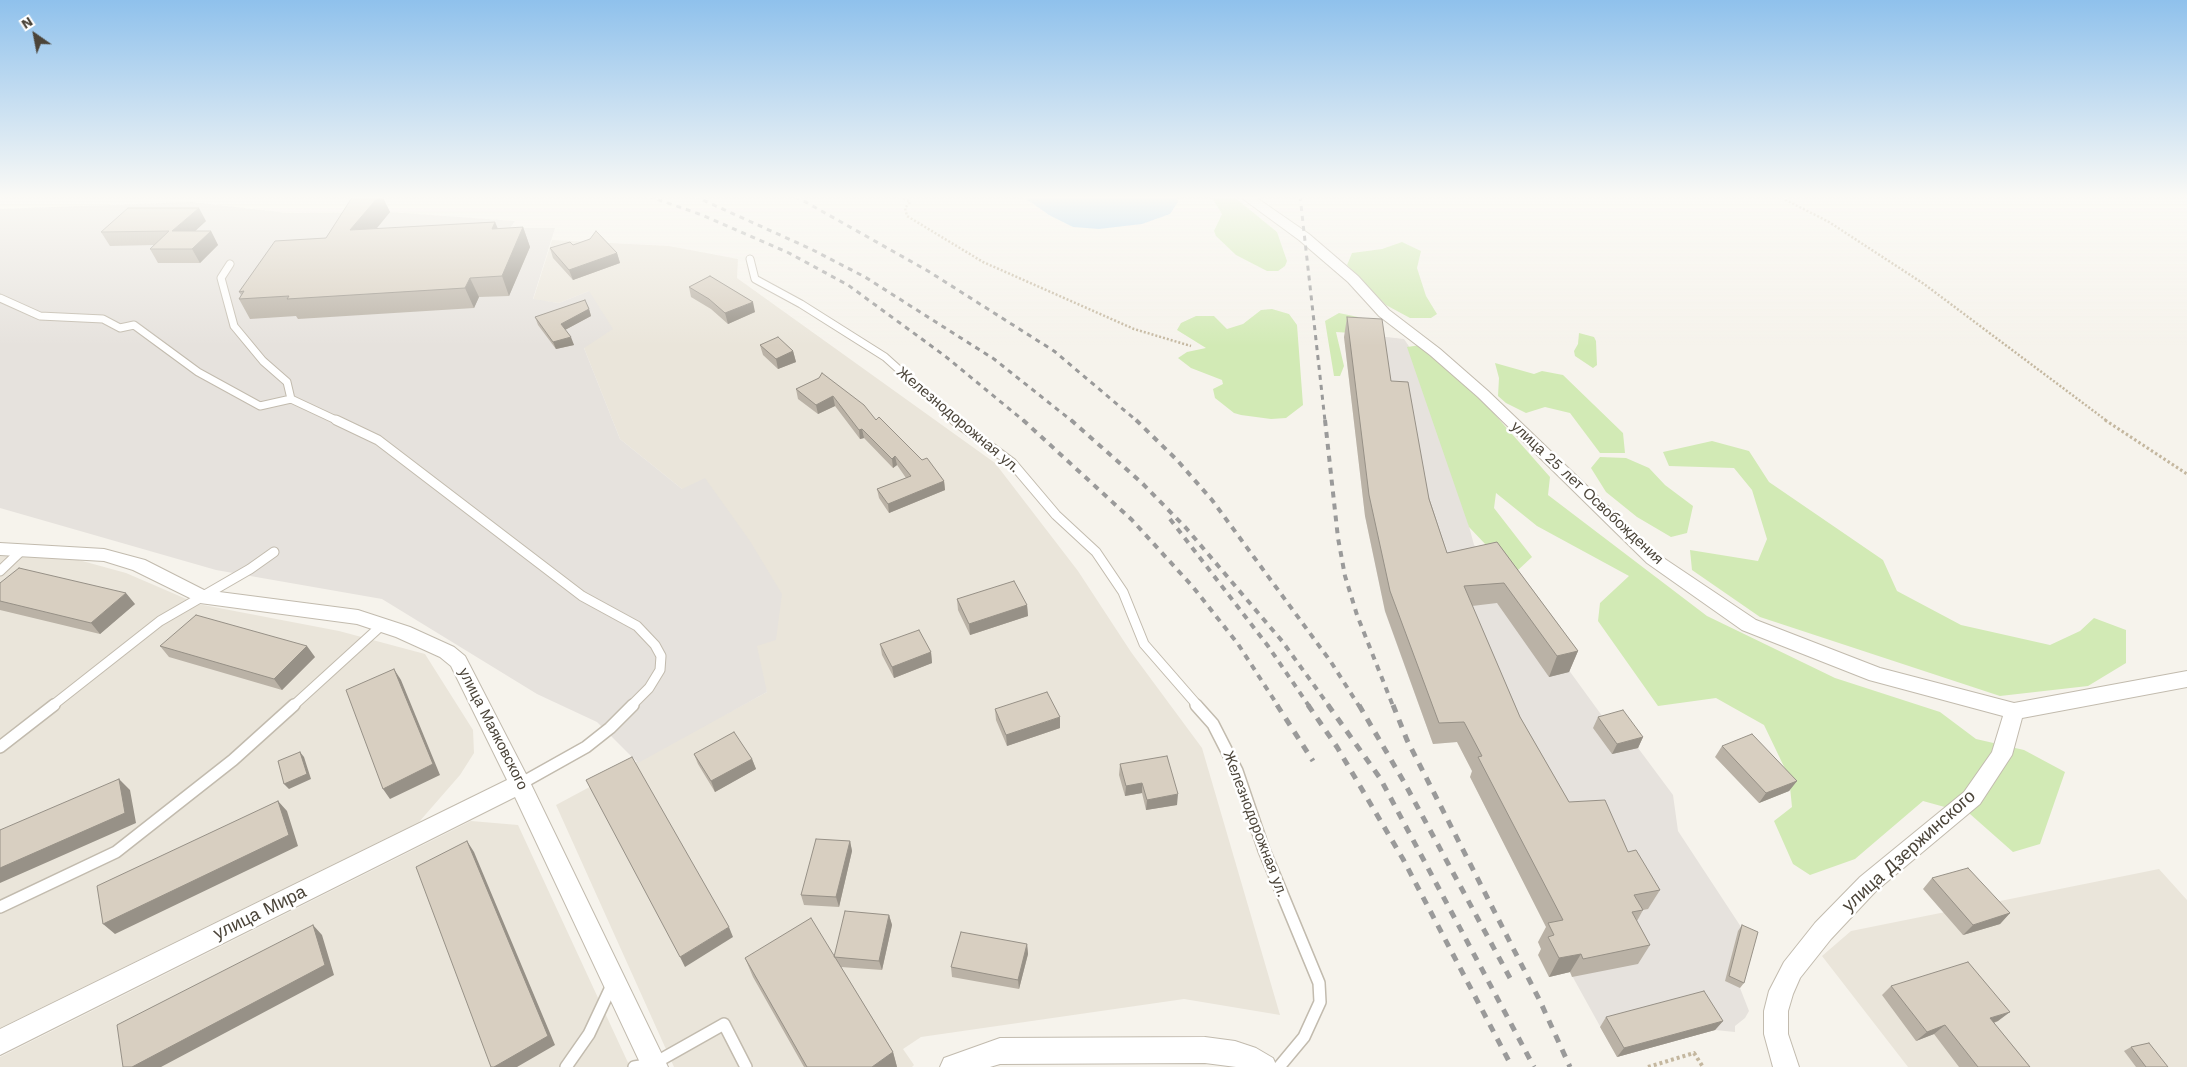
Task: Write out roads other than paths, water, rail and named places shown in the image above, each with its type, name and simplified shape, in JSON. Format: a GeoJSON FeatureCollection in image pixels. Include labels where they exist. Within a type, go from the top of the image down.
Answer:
{"type":"FeatureCollection","features":[{"type":"Feature","properties":{"kind":"street","name":"улица 25 лет Освобождения"},"geometry":{"type":"LineString","coordinates":[[1314,246],[1353,279],[1384,313],[1436,352],[1483,394],[1654,559],[1749,626],[1876,676],[2014,711],[2088,699],[2187,679]]}},
{"type":"Feature","properties":{"kind":"street","name":"улица Маяковского"},"geometry":{"type":"LineString","coordinates":[[0,549],[104,556],[139,565],[200,596],[358,617],[403,632],[447,652],[458,661],[520,784],[614,981],[647,1066]]}},
{"type":"Feature","properties":{"kind":"street","name":"улица Дзержинского"},"geometry":{"type":"LineString","coordinates":[[1786,1067],[1776,1034],[1776,1012],[1781,990],[1792,970],[1823,931],[1868,884],[1972,798],[2002,754],[2014,711]]}},
{"type":"Feature","properties":{"kind":"street","name":"улица Мира"},"geometry":{"type":"LineString","coordinates":[[0,1042],[520,784]]}},
{"type":"Feature","properties":{"kind":"street"},"geometry":{"type":"LineString","coordinates":[[953,1067],[1000,1051],[1186,1050],[1235,1054],[1256,1061],[1264,1067]]}},
{"type":"Feature","properties":{"kind":"lane","name":"Железнодорожная ул."},"geometry":{"type":"LineString","coordinates":[[750,259],[755,279],[801,304],[885,358],[954,420],[1012,463],[1056,514],[1096,552],[1123,592],[1144,644],[1213,724],[1237,771],[1264,850],[1319,983],[1320,1002],[1304,1037],[1279,1067]]}},
{"type":"Feature","properties":{"kind":"lane"},"geometry":{"type":"LineString","coordinates":[[230,264],[221,278],[234,326],[263,361],[287,382],[291,399]]}},
{"type":"Feature","properties":{"kind":"lane"},"geometry":{"type":"LineString","coordinates":[[0,298],[18,308],[40,316],[102,319],[120,328],[134,325],[198,372],[260,406],[291,399],[378,440],[582,596],[637,626],[655,645],[661,656],[660,670],[649,688],[632,707],[586,747],[520,784]]}},
{"type":"Feature","properties":{"kind":"lane"},"geometry":{"type":"LineString","coordinates":[[0,571],[22,550]]}},
{"type":"Feature","properties":{"kind":"lane"},"geometry":{"type":"LineString","coordinates":[[0,747],[160,620],[250,569],[274,552]]}},
{"type":"Feature","properties":{"kind":"lane"},"geometry":{"type":"LineString","coordinates":[[0,907],[116,852],[233,760],[382,625]]}},
{"type":"Feature","properties":{"kind":"lane"},"geometry":{"type":"LineString","coordinates":[[566,1067],[588,1034],[614,981]]}},
{"type":"Feature","properties":{"kind":"lane"},"geometry":{"type":"LineString","coordinates":[[647,1066],[724,1024],[746,1067]]}},
{"type":"Feature","properties":{"kind":"railway"},"geometry":{"type":"LineString","coordinates":[[773,246],[848,285],[945,356],[1024,421]]}},
{"type":"Feature","properties":{"kind":"railway"},"geometry":{"type":"LineString","coordinates":[[804,246],[865,277],[994,359],[1072,421]]}},
{"type":"Feature","properties":{"kind":"railway"},"geometry":{"type":"LineString","coordinates":[[883,246],[928,271],[1054,351],[1137,421]]}},
{"type":"Feature","properties":{"kind":"railway"},"geometry":{"type":"LineString","coordinates":[[1306,246],[1325,421]]}},
{"type":"Feature","properties":{"kind":"railway"},"geometry":{"type":"LineString","coordinates":[[1023,420],[1132,520],[1193,587],[1238,644],[1278,706]]}},
{"type":"Feature","properties":{"kind":"railway"},"geometry":{"type":"LineString","coordinates":[[1071,420],[1142,483],[1186,528],[1282,641],[1329,706]]}},
{"type":"Feature","properties":{"kind":"railway"},"geometry":{"type":"LineString","coordinates":[[1136,420],[1177,460],[1212,500],[1331,662],[1359,706]]}},
{"type":"Feature","properties":{"kind":"railway"},"geometry":{"type":"LineString","coordinates":[[1325,420],[1338,538],[1345,576],[1357,615],[1393,706]]}},
{"type":"Feature","properties":{"kind":"railway"},"geometry":{"type":"LineString","coordinates":[[1170,519],[1268,646],[1309,706]]}},
{"type":"Feature","properties":{"kind":"railway"},"geometry":{"type":"LineString","coordinates":[[1277,705],[1313,761]]}},
{"type":"Feature","properties":{"kind":"railway"},"geometry":{"type":"LineString","coordinates":[[1308,705],[1337,747],[1403,859],[1512,1067]]}},
{"type":"Feature","properties":{"kind":"railway"},"geometry":{"type":"LineString","coordinates":[[1328,705],[1380,778],[1534,1067]]}},
{"type":"Feature","properties":{"kind":"railway"},"geometry":{"type":"LineString","coordinates":[[1359,705],[1404,782],[1510,978]]}},
{"type":"Feature","properties":{"kind":"railway"},"geometry":{"type":"LineString","coordinates":[[1393,705],[1407,740],[1540,1001],[1570,1067]]}}]}
